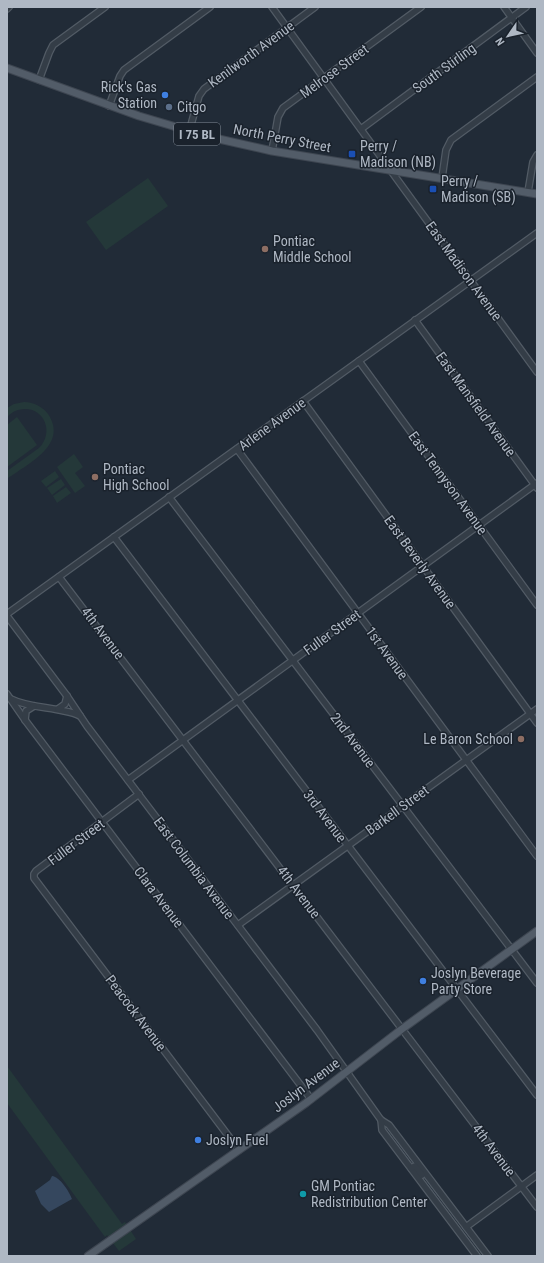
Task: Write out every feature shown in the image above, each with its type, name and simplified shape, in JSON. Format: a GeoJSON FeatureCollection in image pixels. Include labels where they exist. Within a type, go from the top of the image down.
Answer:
{"type":"FeatureCollection","features":[{"type":"Feature","properties":{"kind":"main road","name":"North Perry Street"},"geometry":{"type":"LineString","coordinates":[[7,68],[109,106],[190,132],[272,151],[537,194]]}},
{"type":"Feature","properties":{"kind":"main road","name":"Joslyn Avenue"},"geometry":{"type":"LineString","coordinates":[[88,1256],[311,1099],[456,989],[537,931]]}},
{"type":"Feature","properties":{"kind":"street"},"geometry":{"type":"LineString","coordinates":[[39,80],[53,45],[104,7]]}},
{"type":"Feature","properties":{"kind":"street"},"geometry":{"type":"LineString","coordinates":[[109,106],[120,76],[124,70],[210,7]]}},
{"type":"Feature","properties":{"kind":"street","name":"East Madison Avenue"},"geometry":{"type":"LineString","coordinates":[[272,7],[537,372]]}},
{"type":"Feature","properties":{"kind":"street","name":"Kenilworth Avenue"},"geometry":{"type":"LineString","coordinates":[[190,132],[199,96],[203,90],[315,7]]}},
{"type":"Feature","properties":{"kind":"street","name":"Melrose Street"},"geometry":{"type":"LineString","coordinates":[[272,151],[278,117],[281,111],[421,7]]}},
{"type":"Feature","properties":{"kind":"street"},"geometry":{"type":"LineString","coordinates":[[504,7],[537,53]]}},
{"type":"Feature","properties":{"kind":"street","name":"South Stirling"},"geometry":{"type":"LineString","coordinates":[[361,129],[526,7]]}},
{"type":"Feature","properties":{"kind":"street"},"geometry":{"type":"LineString","coordinates":[[442,178],[446,150],[451,140],[537,76]]}},
{"type":"Feature","properties":{"kind":"street"},"geometry":{"type":"LineString","coordinates":[[528,192],[533,162],[537,155]]}},
{"type":"Feature","properties":{"kind":"street","name":"Arlene Avenue"},"geometry":{"type":"LineString","coordinates":[[7,615],[537,233]]}},
{"type":"Feature","properties":{"kind":"street","name":"East Mansfield Avenue"},"geometry":{"type":"LineString","coordinates":[[415,320],[536,486]]}},
{"type":"Feature","properties":{"kind":"street","name":"East Tennyson Avenue"},"geometry":{"type":"LineString","coordinates":[[360,361],[537,605]]}},
{"type":"Feature","properties":{"kind":"street","name":"East Beverly Avenue"},"geometry":{"type":"LineString","coordinates":[[303,401],[537,723]]}},
{"type":"Feature","properties":{"kind":"street","name":"1st Avenue"},"geometry":{"type":"LineString","coordinates":[[237,449],[537,856]]}},
{"type":"Feature","properties":{"kind":"street","name":"Fuller Street"},"geometry":{"type":"LineString","coordinates":[[128,780],[479,525],[536,486]]}},
{"type":"Feature","properties":{"kind":"street","name":"2nd Avenue"},"geometry":{"type":"LineString","coordinates":[[169,497],[537,983]]}},
{"type":"Feature","properties":{"kind":"street","name":"3rd Avenue"},"geometry":{"type":"LineString","coordinates":[[114,537],[537,1095]]}},
{"type":"Feature","properties":{"kind":"street","name":"4th Avenue"},"geometry":{"type":"LineString","coordinates":[[60,576],[537,1207]]}},
{"type":"Feature","properties":{"kind":"street","name":"East Columbia Avenue"},"geometry":{"type":"LineString","coordinates":[[7,615],[80,716],[317,1030],[381,1120],[390,1125],[488,1256]]}},
{"type":"Feature","properties":{"kind":"street"},"geometry":{"type":"LineString","coordinates":[[58,709],[65,704],[67,696]]}},
{"type":"Feature","properties":{"kind":"street"},"geometry":{"type":"LineString","coordinates":[[9,697],[34,706],[73,712],[80,716]]}},
{"type":"Feature","properties":{"kind":"street","name":"Clara Avenue"},"geometry":{"type":"LineString","coordinates":[[9,697],[311,1099]]}},
{"type":"Feature","properties":{"kind":"street"},"geometry":{"type":"LineString","coordinates":[[25,720],[26,711],[34,706]]}},
{"type":"Feature","properties":{"kind":"street","name":"Barkell Street"},"geometry":{"type":"LineString","coordinates":[[238,925],[537,709]]}},
{"type":"Feature","properties":{"kind":"street","name":"Fuller Street"},"geometry":{"type":"LineString","coordinates":[[34,876],[36,871],[139,794]]}},
{"type":"Feature","properties":{"kind":"street","name":"Peacock Avenue"},"geometry":{"type":"LineString","coordinates":[[34,876],[239,1150]]}},
{"type":"Feature","properties":{"kind":"street","name":"East Columbia Avenue"},"geometry":{"type":"LineString","coordinates":[[381,1120],[382,1130],[477,1256]]}},
{"type":"Feature","properties":{"kind":"street","name":"East Columbia Avenue"},"geometry":{"type":"LineString","coordinates":[[411,1168],[414,1166],[416,1167],[433,1189],[448,1203]]}},
{"type":"Feature","properties":{"kind":"street"},"geometry":{"type":"LineString","coordinates":[[466,1227],[537,1175]]}},
{"type":"Feature","properties":{"kind":"green space"},"geometry":{"type":"Polygon","coordinates":[[[148,178],[168,206],[106,250],[86,222],[148,178]]]}},
{"type":"Feature","properties":{"kind":"green space"},"geometry":{"type":"Polygon","coordinates":[[[24,402],[35,404],[46,411],[53,425],[53,435],[50,444],[43,452],[7,479],[7,471],[39,448],[44,441],[46,434],[44,420],[40,414],[34,411],[26,409],[18,410],[7,417],[7,408],[14,404],[24,402]]]}},
{"type":"Feature","properties":{"kind":"green space"},"geometry":{"type":"Polygon","coordinates":[[[17,417],[37,445],[7,467],[7,425],[17,417]]]}},
{"type":"Feature","properties":{"kind":"green space"},"geometry":{"type":"Polygon","coordinates":[[[74,454],[83,467],[75,473],[85,486],[75,493],[57,467],[74,454]]]}},
{"type":"Feature","properties":{"kind":"green space"},"geometry":{"type":"Polygon","coordinates":[[[55,471],[59,477],[46,487],[41,481],[55,471]]]}},
{"type":"Feature","properties":{"kind":"green space"},"geometry":{"type":"Polygon","coordinates":[[[61,479],[65,485],[52,495],[47,488],[61,479]]]}},
{"type":"Feature","properties":{"kind":"green space"},"geometry":{"type":"Polygon","coordinates":[[[66,487],[71,493],[57,503],[53,496],[66,487]]]}},
{"type":"Feature","properties":{"kind":"green space"},"geometry":{"type":"Polygon","coordinates":[[[7,1066],[122,1224],[125,1222],[136,1239],[119,1251],[107,1235],[105,1237],[7,1103],[7,1066]]]}},
{"type":"Feature","properties":{"kind":"water"},"geometry":{"type":"Polygon","coordinates":[[[52,1176],[61,1182],[72,1199],[49,1212],[41,1204],[35,1191],[50,1180],[52,1176]]]}},
{"type":"Feature","properties":{"kind":"place","name":"Rick's Gas Station"},"geometry":{"type":"Point","coordinates":[165,95]}},
{"type":"Feature","properties":{"kind":"place","name":"Citgo"},"geometry":{"type":"Point","coordinates":[169,107]}},
{"type":"Feature","properties":{"kind":"place","name":"Perry / Madison (NB)"},"geometry":{"type":"Point","coordinates":[352,154]}},
{"type":"Feature","properties":{"kind":"place","name":"Perry / Madison (SB)"},"geometry":{"type":"Point","coordinates":[433,189]}},
{"type":"Feature","properties":{"kind":"place","name":"Pontiac Middle School"},"geometry":{"type":"Point","coordinates":[265,249]}},
{"type":"Feature","properties":{"kind":"place","name":"Pontiac High School"},"geometry":{"type":"Point","coordinates":[95,477]}},
{"type":"Feature","properties":{"kind":"place","name":"Le Baron School"},"geometry":{"type":"Point","coordinates":[521,739]}},
{"type":"Feature","properties":{"kind":"place","name":"Joslyn Beverage Party Store"},"geometry":{"type":"Point","coordinates":[423,981]}},
{"type":"Feature","properties":{"kind":"place","name":"Joslyn Fuel"},"geometry":{"type":"Point","coordinates":[198,1140]}},
{"type":"Feature","properties":{"kind":"place","name":"GM Pontiac Redistribution Center"},"geometry":{"type":"Point","coordinates":[303,1194]}}]}
